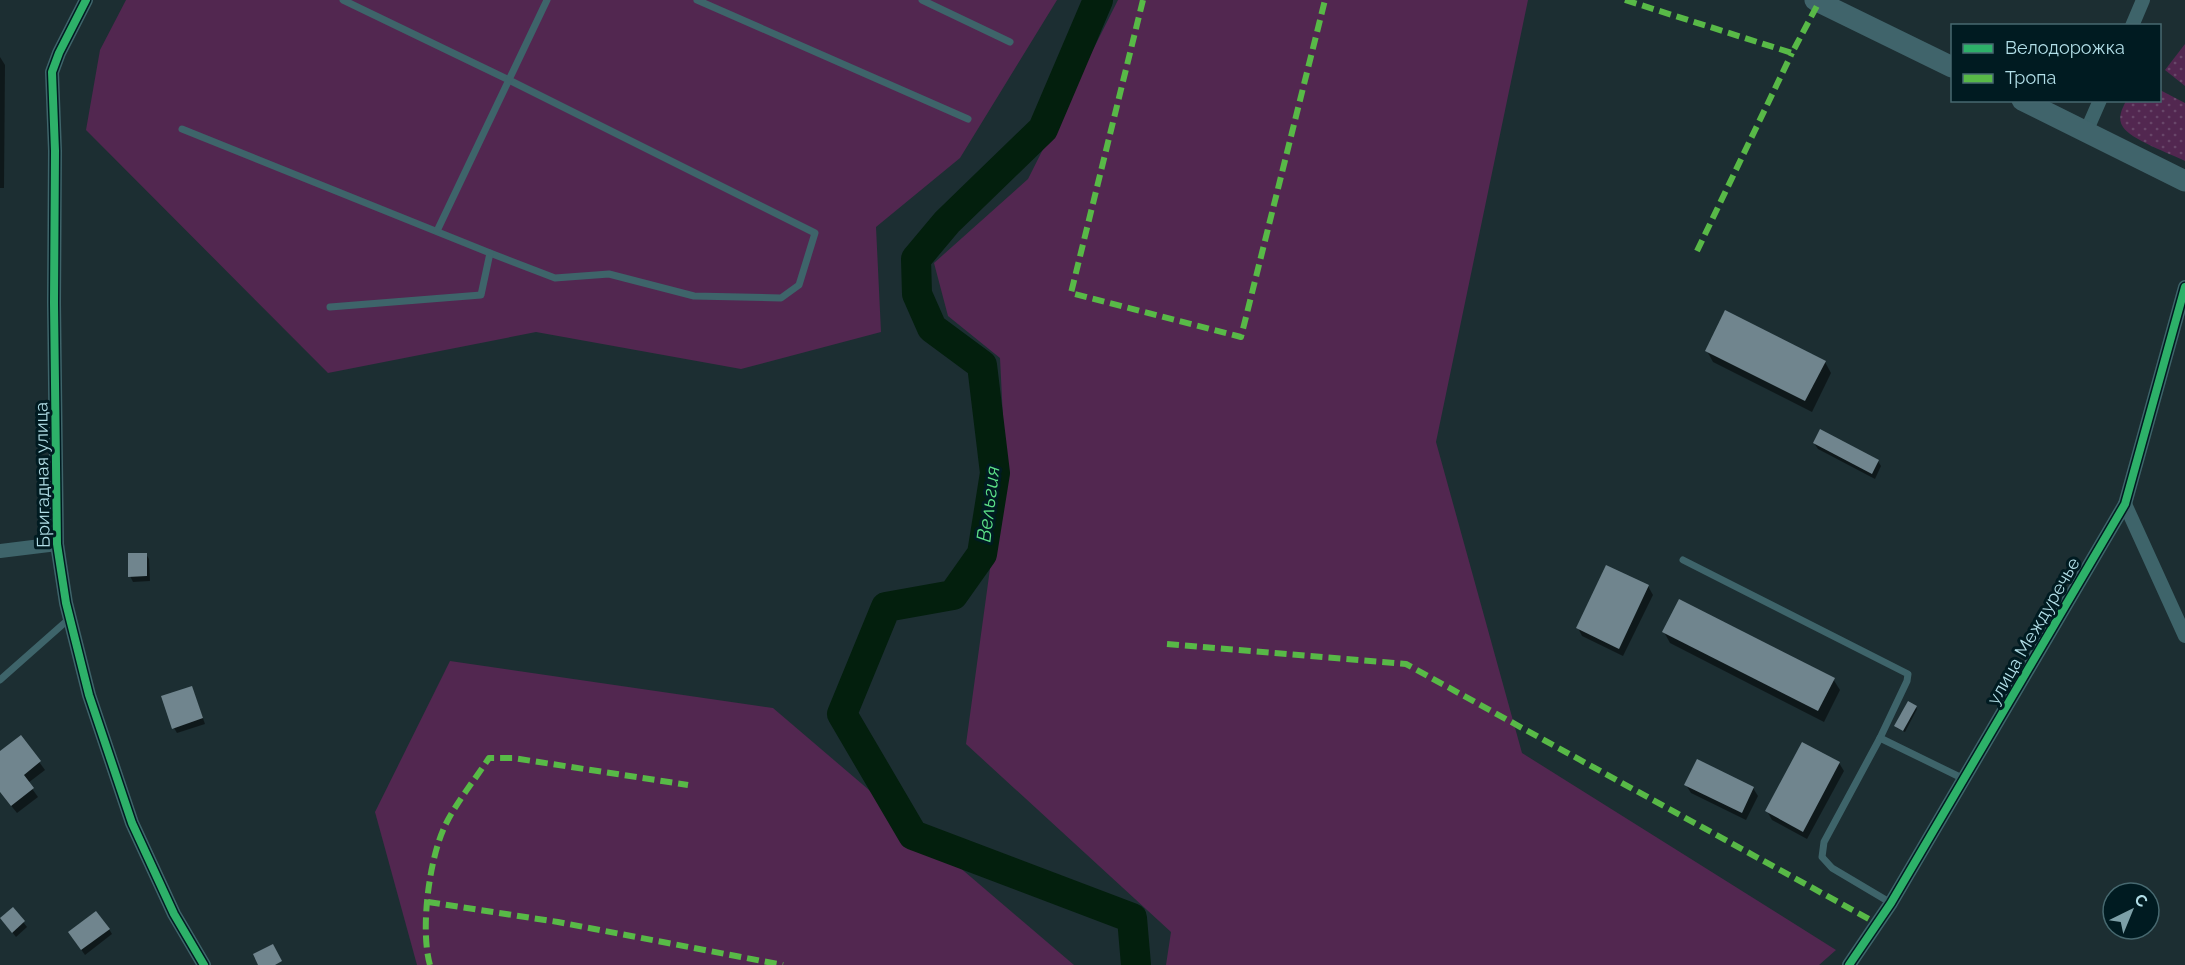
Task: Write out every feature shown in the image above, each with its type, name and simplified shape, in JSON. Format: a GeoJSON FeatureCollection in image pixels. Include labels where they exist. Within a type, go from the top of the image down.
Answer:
{"type":"FeatureCollection","features":[{"type":"Feature","properties":{"kind":"main road"},"geometry":{"type":"LineString","coordinates":[[1815,0],[1951,66]]}},
{"type":"Feature","properties":{"kind":"main road"},"geometry":{"type":"LineString","coordinates":[[2026,102],[2185,181]]}},
{"type":"Feature","properties":{"kind":"street","name":"Бригадная улица"},"geometry":{"type":"LineString","coordinates":[[86,0],[52,72],[55,151],[57,544],[70,618],[89,695],[132,823],[174,914],[204,965]]}},
{"type":"Feature","properties":{"kind":"street"},"geometry":{"type":"LineString","coordinates":[[2133,24],[2143,0]]}},
{"type":"Feature","properties":{"kind":"street"},"geometry":{"type":"LineString","coordinates":[[2086,132],[2099,102]]}},
{"type":"Feature","properties":{"kind":"street","name":"улица Междуречье"},"geometry":{"type":"LineString","coordinates":[[1849,965],[1891,903],[2125,504],[2185,286]]}},
{"type":"Feature","properties":{"kind":"street"},"geometry":{"type":"LineString","coordinates":[[2125,504],[2185,636]]}},
{"type":"Feature","properties":{"kind":"street"},"geometry":{"type":"LineString","coordinates":[[0,551],[57,544]]}},
{"type":"Feature","properties":{"kind":"lane"},"geometry":{"type":"LineString","coordinates":[[182,129],[555,278],[609,274],[694,296],[781,298],[799,285],[814,233],[509,80],[343,0]]}},
{"type":"Feature","properties":{"kind":"lane"},"geometry":{"type":"LineString","coordinates":[[437,231],[547,0]]}},
{"type":"Feature","properties":{"kind":"lane"},"geometry":{"type":"LineString","coordinates":[[697,0],[968,119]]}},
{"type":"Feature","properties":{"kind":"lane"},"geometry":{"type":"LineString","coordinates":[[922,0],[1010,42]]}},
{"type":"Feature","properties":{"kind":"lane"},"geometry":{"type":"LineString","coordinates":[[330,307],[481,295],[490,253]]}},
{"type":"Feature","properties":{"kind":"lane"},"geometry":{"type":"LineString","coordinates":[[1683,560],[1908,674],[1907,681],[1880,738],[1824,842],[1822,857],[1832,868],[1891,903]]}},
{"type":"Feature","properties":{"kind":"lane"},"geometry":{"type":"LineString","coordinates":[[0,680],[70,618]]}},
{"type":"Feature","properties":{"kind":"lane"},"geometry":{"type":"LineString","coordinates":[[1880,738],[1964,779]]}},
{"type":"Feature","properties":{"kind":"shaded area"},"geometry":{"type":"Polygon","coordinates":[[[126,0],[1057,0],[960,158],[876,227],[881,332],[741,369],[536,332],[328,373],[86,130],[100,50],[126,0]]]}},
{"type":"Feature","properties":{"kind":"shaded area"},"geometry":{"type":"Polygon","coordinates":[[[1118,0],[1528,0],[1436,442],[1522,753],[1836,950],[1819,965],[1166,965],[1171,932],[966,744],[1005,459],[1000,358],[948,316],[934,263],[1028,179],[1118,0]]]}},
{"type":"Feature","properties":{"kind":"shaded area"},"geometry":{"type":"Polygon","coordinates":[[[2185,44],[2185,86],[2165,70],[2185,44]]]}},
{"type":"Feature","properties":{"kind":"shaded area"},"geometry":{"type":"Polygon","coordinates":[[[2161,91],[2185,103],[2185,161],[2127,132],[2121,124],[2121,114],[2126,102],[2161,102],[2161,91]]]}},
{"type":"Feature","properties":{"kind":"shaded area"},"geometry":{"type":"Polygon","coordinates":[[[450,661],[773,708],[1074,965],[417,965],[375,812],[450,661]]]}},
{"type":"Feature","properties":{"kind":"building"},"geometry":{"type":"Polygon","coordinates":[[[1725,310],[1826,361],[1805,401],[1705,351],[1725,310]]]}},
{"type":"Feature","properties":{"kind":"building"},"geometry":{"type":"Polygon","coordinates":[[[1820,429],[1879,460],[1872,474],[1813,443],[1820,429]]]}},
{"type":"Feature","properties":{"kind":"building"},"geometry":{"type":"Polygon","coordinates":[[[128,553],[147,553],[147,576],[128,577],[128,553]]]}},
{"type":"Feature","properties":{"kind":"building"},"geometry":{"type":"Polygon","coordinates":[[[1606,565],[1649,585],[1619,649],[1576,628],[1606,565]]]}},
{"type":"Feature","properties":{"kind":"building"},"geometry":{"type":"Polygon","coordinates":[[[1679,599],[1835,678],[1818,711],[1662,632],[1679,599]]]}},
{"type":"Feature","properties":{"kind":"building"},"geometry":{"type":"Polygon","coordinates":[[[192,686],[203,718],[172,729],[161,696],[192,686]]]}},
{"type":"Feature","properties":{"kind":"building"},"geometry":{"type":"Polygon","coordinates":[[[1908,701],[1917,706],[1903,731],[1894,726],[1908,701]]]}},
{"type":"Feature","properties":{"kind":"building"},"geometry":{"type":"Polygon","coordinates":[[[21,735],[41,761],[24,775],[34,788],[11,806],[0,792],[0,751],[21,735]]]}},
{"type":"Feature","properties":{"kind":"building"},"geometry":{"type":"Polygon","coordinates":[[[1802,742],[1840,762],[1803,832],[1765,811],[1802,742]]]}},
{"type":"Feature","properties":{"kind":"building"},"geometry":{"type":"Polygon","coordinates":[[[1697,759],[1754,787],[1742,813],[1684,785],[1697,759]]]}},
{"type":"Feature","properties":{"kind":"building"},"geometry":{"type":"Polygon","coordinates":[[[13,907],[25,921],[12,933],[0,918],[13,907]]]}},
{"type":"Feature","properties":{"kind":"building"},"geometry":{"type":"Polygon","coordinates":[[[96,911],[110,929],[81,950],[68,932],[96,911]]]}},
{"type":"Feature","properties":{"kind":"building"},"geometry":{"type":"Polygon","coordinates":[[[273,944],[282,961],[275,965],[258,965],[253,954],[273,944]]]}},
{"type":"Feature","properties":{"kind":"waterway","name":"Вельгия"},"geometry":{"type":"LineString","coordinates":[[1098,0],[1043,129],[947,222],[916,259],[917,294],[932,328],[982,365],[995,473],[982,554],[953,595],[886,607],[842,714],[913,835],[1132,918],[1136,965]]}},
{"type":"Feature","properties":{"kind":"marked path"},"geometry":{"type":"LineString","coordinates":[[1143,0],[1071,293],[1241,337],[1325,0]]}},
{"type":"Feature","properties":{"kind":"marked path"},"geometry":{"type":"LineString","coordinates":[[1625,0],[1792,53],[1819,2]]}},
{"type":"Feature","properties":{"kind":"marked path"},"geometry":{"type":"LineString","coordinates":[[1697,251],[1792,53]]}},
{"type":"Feature","properties":{"kind":"marked path"},"geometry":{"type":"LineString","coordinates":[[1167,644],[1406,664],[1878,924]]}},
{"type":"Feature","properties":{"kind":"marked path"},"geometry":{"type":"LineString","coordinates":[[430,965],[426,915],[434,858],[444,828],[453,811],[489,758],[513,758],[688,785]]}},
{"type":"Feature","properties":{"kind":"marked path"},"geometry":{"type":"LineString","coordinates":[[428,902],[558,922],[783,965]]}},
{"type":"Feature","properties":{"kind":"cycle path"},"geometry":{"type":"LineString","coordinates":[[86,0],[52,72],[55,151],[57,544],[66,603],[89,695],[132,823],[174,914],[204,965]]}},
{"type":"Feature","properties":{"kind":"cycle path"},"geometry":{"type":"LineString","coordinates":[[1849,965],[1891,903],[2125,504],[2185,287]]}}]}
